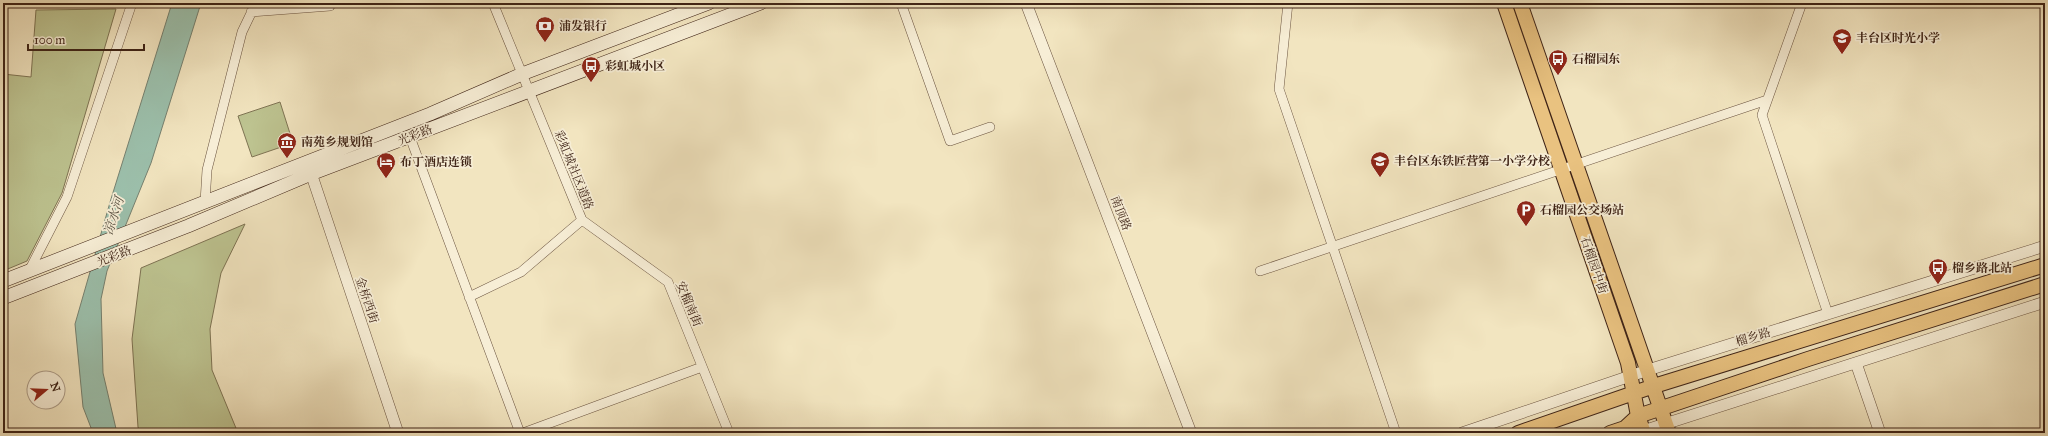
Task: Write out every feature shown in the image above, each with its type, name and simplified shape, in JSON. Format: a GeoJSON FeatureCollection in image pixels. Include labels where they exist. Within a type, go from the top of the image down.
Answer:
{"type":"FeatureCollection","features":[{"type":"Feature","properties":{"kind":"main road","name":"光彩路"},"geometry":{"type":"LineString","coordinates":[[3,281],[306,161],[430,114],[522,74],[709,3]]}},
{"type":"Feature","properties":{"kind":"main road","name":"光彩路"},"geometry":{"type":"LineString","coordinates":[[3,298],[188,226],[311,174],[761,3]]}},
{"type":"Feature","properties":{"kind":"main road","name":"石榴园中街"},"geometry":{"type":"LineString","coordinates":[[1504,3],[1628,363],[1638,416],[1643,432]]}},
{"type":"Feature","properties":{"kind":"main road","name":"石榴园中街"},"geometry":{"type":"LineString","coordinates":[[1520,3],[1668,428]]}},
{"type":"Feature","properties":{"kind":"main road","name":"榴乡路"},"geometry":{"type":"LineString","coordinates":[[1518,433],[1654,386],[2045,265]]}},
{"type":"Feature","properties":{"kind":"main road"},"geometry":{"type":"LineString","coordinates":[[1610,433],[1625,428],[1638,416],[1808,359],[2045,284]]}},
{"type":"Feature","properties":{"kind":"street"},"geometry":{"type":"LineString","coordinates":[[29,271],[67,197],[132,3]]}},
{"type":"Feature","properties":{"kind":"street"},"geometry":{"type":"LineString","coordinates":[[204,202],[207,170],[242,32],[256,3]]}},
{"type":"Feature","properties":{"kind":"street"},"geometry":{"type":"LineString","coordinates":[[251,12],[330,6],[331,3]]}},
{"type":"Feature","properties":{"kind":"street","name":"彩虹城社区道路"},"geometry":{"type":"LineString","coordinates":[[469,297],[521,272],[582,220],[493,3]]}},
{"type":"Feature","properties":{"kind":"street"},"geometry":{"type":"LineString","coordinates":[[900,3],[950,141],[990,127]]}},
{"type":"Feature","properties":{"kind":"street","name":"南顶路"},"geometry":{"type":"LineString","coordinates":[[1026,3],[1191,433]]}},
{"type":"Feature","properties":{"kind":"street"},"geometry":{"type":"LineString","coordinates":[[1288,3],[1279,89],[1396,433]]}},
{"type":"Feature","properties":{"kind":"street"},"geometry":{"type":"LineString","coordinates":[[1802,3],[1762,115],[1828,314]]}},
{"type":"Feature","properties":{"kind":"street"},"geometry":{"type":"LineString","coordinates":[[1260,271],[1768,100]]}},
{"type":"Feature","properties":{"kind":"street"},"geometry":{"type":"LineString","coordinates":[[410,137],[521,433],[702,368]]}},
{"type":"Feature","properties":{"kind":"street","name":"金桥西街"},"geometry":{"type":"LineString","coordinates":[[306,161],[398,433]]}},
{"type":"Feature","properties":{"kind":"street","name":"安榴南街"},"geometry":{"type":"LineString","coordinates":[[582,220],[668,282],[729,433]]}},
{"type":"Feature","properties":{"kind":"street","name":"榴乡路"},"geometry":{"type":"LineString","coordinates":[[1462,433],[1648,370],[2045,246]]}},
{"type":"Feature","properties":{"kind":"street"},"geometry":{"type":"LineString","coordinates":[[1643,432],[1668,428],[1856,363],[2045,302]]}},
{"type":"Feature","properties":{"kind":"street"},"geometry":{"type":"LineString","coordinates":[[1856,363],[1880,433]]}},
{"type":"Feature","properties":{"kind":"shaded area"},"geometry":{"type":"Polygon","coordinates":[[[116,9],[62,193],[27,261],[3,271],[3,74],[31,77],[36,10],[116,9]]]}},
{"type":"Feature","properties":{"kind":"shaded area"},"geometry":{"type":"Polygon","coordinates":[[[280,102],[293,143],[252,157],[238,116],[280,102]]]}},
{"type":"Feature","properties":{"kind":"shaded area"},"geometry":{"type":"Polygon","coordinates":[[[245,224],[221,273],[210,329],[212,370],[238,433],[140,433],[138,427],[132,339],[141,268],[245,224]]]}},
{"type":"Feature","properties":{"kind":"water","name":"凉水河"},"geometry":{"type":"Polygon","coordinates":[[[172,3],[201,3],[151,163],[107,271],[101,299],[103,373],[117,433],[93,433],[83,407],[75,324],[111,199],[172,3]]]}},
{"type":"Feature","properties":{"kind":"place","name":"浦发银行"},"geometry":{"type":"Point","coordinates":[545,43]}},
{"type":"Feature","properties":{"kind":"place","name":"丰台区时光小学"},"geometry":{"type":"Point","coordinates":[1842,55]}},
{"type":"Feature","properties":{"kind":"place","name":"石榴园东"},"geometry":{"type":"Point","coordinates":[1558,76]}},
{"type":"Feature","properties":{"kind":"place","name":"彩虹城小区"},"geometry":{"type":"Point","coordinates":[591,83]}},
{"type":"Feature","properties":{"kind":"place","name":"南苑乡规划馆"},"geometry":{"type":"Point","coordinates":[287,159]}},
{"type":"Feature","properties":{"kind":"place","name":"丰台区东铁匠营第一小学分校"},"geometry":{"type":"Point","coordinates":[1380,178]}},
{"type":"Feature","properties":{"kind":"place","name":"布丁酒店连锁"},"geometry":{"type":"Point","coordinates":[386,179]}},
{"type":"Feature","properties":{"kind":"place","name":"石榴园公交场站"},"geometry":{"type":"Point","coordinates":[1526,227]}},
{"type":"Feature","properties":{"kind":"place","name":"榴乡路北站"},"geometry":{"type":"Point","coordinates":[1938,285]}}]}
